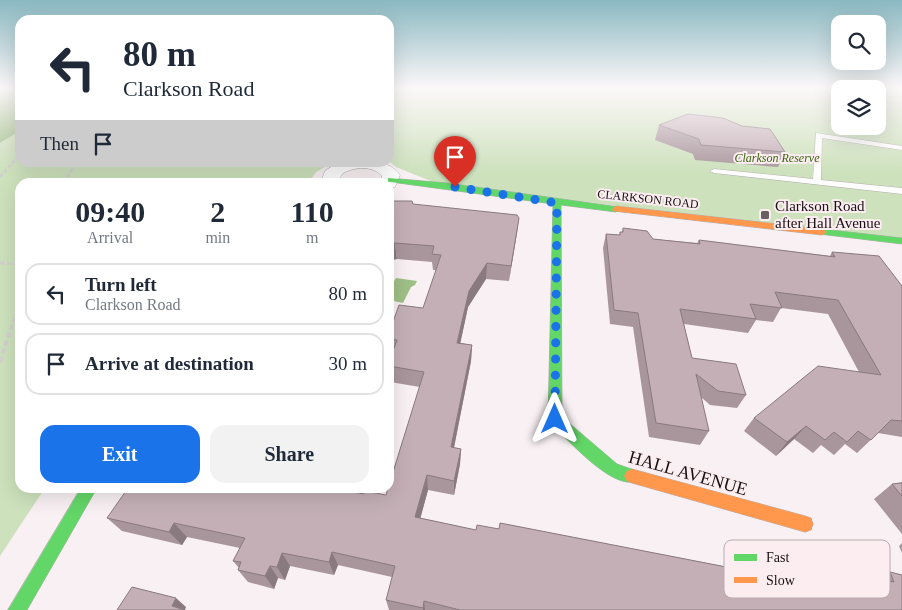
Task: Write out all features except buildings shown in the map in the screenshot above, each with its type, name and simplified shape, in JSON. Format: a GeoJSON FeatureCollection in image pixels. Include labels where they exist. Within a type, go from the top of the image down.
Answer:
{"type":"FeatureCollection","features":[{"type":"Feature","properties":{"kind":"street"},"geometry":{"type":"LineString","coordinates":[[329,178],[333,172],[342,167]]}},
{"type":"Feature","properties":{"kind":"street"},"geometry":{"type":"LineString","coordinates":[[381,167],[388,170],[389,178]]}},
{"type":"Feature","properties":{"kind":"street","name":"CLARKSON ROAD"},"geometry":{"type":"LineString","coordinates":[[394,181],[438,184],[557,203],[902,241]]}},
{"type":"Feature","properties":{"kind":"street","name":"HALL AVENUE"},"geometry":{"type":"LineString","coordinates":[[557,203],[555,419],[612,470],[805,524]]}},
{"type":"Feature","properties":{"kind":"street"},"geometry":{"type":"LineString","coordinates":[[18,610],[86,493]]}},
{"type":"Feature","properties":{"kind":"lane"},"geometry":{"type":"LineString","coordinates":[[817,182],[819,135],[902,148]]}},
{"type":"Feature","properties":{"kind":"lane"},"geometry":{"type":"LineString","coordinates":[[714,171],[902,191]]}},
{"type":"Feature","properties":{"kind":"path"},"geometry":{"type":"LineString","coordinates":[[0,177],[15,163]]}},
{"type":"Feature","properties":{"kind":"path"},"geometry":{"type":"LineString","coordinates":[[67,178],[74,167]]}},
{"type":"Feature","properties":{"kind":"path"},"geometry":{"type":"LineString","coordinates":[[0,263],[15,264]]}},
{"type":"Feature","properties":{"kind":"path"},"geometry":{"type":"LineString","coordinates":[[0,362],[15,317]]}},
{"type":"Feature","properties":{"kind":"green space","name":"Clarkson Reserve"},"geometry":{"type":"Polygon","coordinates":[[[394,116],[831,116],[831,135],[886,135],[886,116],[902,116],[902,241],[438,184],[394,165],[394,116]]]}},
{"type":"Feature","properties":{"kind":"green space"},"geometry":{"type":"Polygon","coordinates":[[[15,134],[15,167],[325,167],[316,172],[312,178],[15,178],[15,493],[42,493],[0,556],[0,143],[15,134]]]}},
{"type":"Feature","properties":{"kind":"shaded area"},"geometry":{"type":"Polygon","coordinates":[[[0,116],[15,116],[15,134],[0,143],[0,116]]]}},
{"type":"Feature","properties":{"kind":"shaded area"},"geometry":{"type":"Polygon","coordinates":[[[396,278],[417,281],[411,287],[403,303],[394,301],[394,281],[396,278]]]}},
{"type":"Feature","properties":{"kind":"traffic: fast"},"geometry":{"type":"LineString","coordinates":[[394,180],[616,209]]}},
{"type":"Feature","properties":{"kind":"traffic: fast"},"geometry":{"type":"LineString","coordinates":[[557,203],[555,419],[612,470],[632,476]]}},
{"type":"Feature","properties":{"kind":"traffic: fast"},"geometry":{"type":"LineString","coordinates":[[822,232],[902,241]]}},
{"type":"Feature","properties":{"kind":"traffic: fast"},"geometry":{"type":"LineString","coordinates":[[17,610],[86,493]]}},
{"type":"Feature","properties":{"kind":"traffic: slow"},"geometry":{"type":"LineString","coordinates":[[616,209],[822,232]]}},
{"type":"Feature","properties":{"kind":"traffic: slow"},"geometry":{"type":"LineString","coordinates":[[632,476],[805,524]]}},
{"type":"Feature","properties":{"kind":"place","name":"Clarkson Road after Hall Avenue"},"geometry":{"type":"Point","coordinates":[765,215]}},
{"type":"Feature","properties":{"kind":"route"},"geometry":{"type":"LineString","coordinates":[[455,187],[557,203],[555,419]]}}]}
